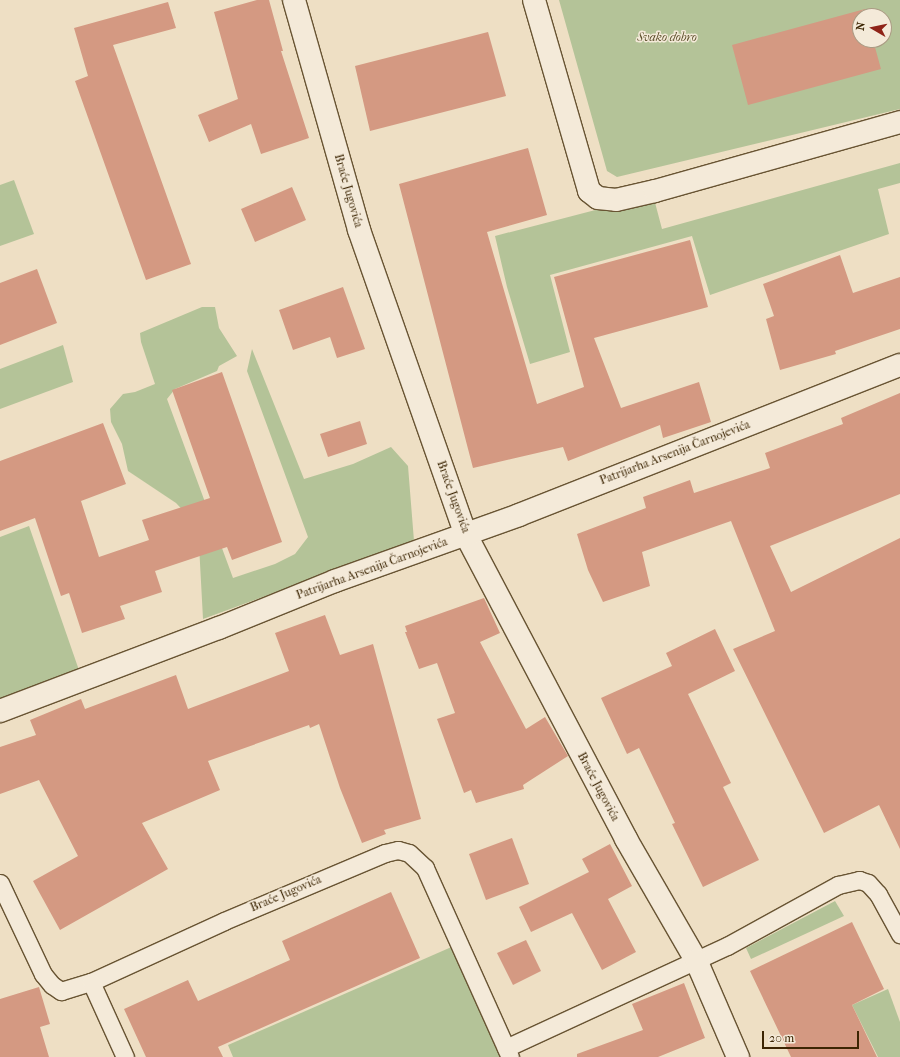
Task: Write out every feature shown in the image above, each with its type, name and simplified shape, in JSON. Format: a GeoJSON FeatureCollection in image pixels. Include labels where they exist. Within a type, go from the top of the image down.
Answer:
{"type":"FeatureCollection","features":[{"type":"Feature","properties":{"kind":"street","name":"Braće Jugovića"},"geometry":{"type":"LineString","coordinates":[[294,0],[359,230],[466,535],[626,839],[696,960],[738,1057]]}},
{"type":"Feature","properties":{"kind":"street"},"geometry":{"type":"LineString","coordinates":[[534,0],[589,191],[598,198],[605,200],[655,191],[900,122]]}},
{"type":"Feature","properties":{"kind":"street","name":"Patrijarha Arsenija Čarnojevića"},"geometry":{"type":"LineString","coordinates":[[0,711],[219,628],[335,581],[466,535],[900,365]]}},
{"type":"Feature","properties":{"kind":"lane","name":"Braće Jugovića"},"geometry":{"type":"LineString","coordinates":[[0,883],[43,974],[52,985],[61,991],[91,982],[224,921],[385,853],[398,850],[409,853],[425,868],[508,1052],[696,960],[728,946],[838,885],[860,880],[868,883],[878,894],[900,934]]}},
{"type":"Feature","properties":{"kind":"lane"},"geometry":{"type":"LineString","coordinates":[[91,982],[125,1057]]}},
{"type":"Feature","properties":{"kind":"green space","name":"Svako dobro"},"geometry":{"type":"Polygon","coordinates":[[[559,0],[900,0],[900,109],[617,177],[607,171],[559,0]]]}},
{"type":"Feature","properties":{"kind":"green space"},"geometry":{"type":"Polygon","coordinates":[[[900,163],[900,183],[878,189],[889,234],[710,295],[692,236],[550,275],[570,352],[530,364],[507,287],[495,236],[653,195],[662,229],[900,163]]]}},
{"type":"Feature","properties":{"kind":"green space"},"geometry":{"type":"Polygon","coordinates":[[[14,180],[34,234],[0,246],[0,185],[14,180]]]}},
{"type":"Feature","properties":{"kind":"green space"},"geometry":{"type":"Polygon","coordinates":[[[202,307],[215,307],[219,328],[237,356],[219,366],[217,371],[175,389],[167,399],[233,578],[275,564],[295,554],[308,537],[247,371],[252,349],[304,479],[353,464],[391,447],[408,466],[414,541],[203,619],[198,526],[176,503],[128,471],[122,444],[111,422],[110,409],[123,394],[135,392],[155,384],[141,342],[140,333],[202,307]]]}},
{"type":"Feature","properties":{"kind":"green space"},"geometry":{"type":"Polygon","coordinates":[[[63,345],[73,382],[0,409],[0,369],[63,345]]]}},
{"type":"Feature","properties":{"kind":"green space"},"geometry":{"type":"Polygon","coordinates":[[[29,526],[81,676],[0,708],[0,537],[29,526]]]}},
{"type":"Feature","properties":{"kind":"green space"},"geometry":{"type":"Polygon","coordinates":[[[835,901],[844,916],[751,959],[746,948],[835,901]]]}},
{"type":"Feature","properties":{"kind":"green space"},"geometry":{"type":"Polygon","coordinates":[[[456,945],[505,1057],[233,1057],[228,1045],[456,945]]]}},
{"type":"Feature","properties":{"kind":"green space"},"geometry":{"type":"Polygon","coordinates":[[[888,989],[900,1022],[900,1057],[878,1057],[852,1005],[888,989]]]}},
{"type":"Feature","properties":{"kind":"building"},"geometry":{"type":"Polygon","coordinates":[[[257,0],[269,0],[283,51],[281,51],[309,138],[261,154],[251,124],[209,142],[198,115],[238,99],[214,12],[257,0]]]}},
{"type":"Feature","properties":{"kind":"building"},"geometry":{"type":"Polygon","coordinates":[[[168,2],[176,28],[113,45],[191,264],[146,280],[75,81],[88,76],[74,28],[168,2]]]}},
{"type":"Feature","properties":{"kind":"building"},"geometry":{"type":"Polygon","coordinates":[[[852,13],[852,48],[875,48],[881,69],[748,105],[732,45],[852,13]]]}},
{"type":"Feature","properties":{"kind":"building"},"geometry":{"type":"Polygon","coordinates":[[[488,32],[506,96],[370,131],[355,66],[488,32]]]}},
{"type":"Feature","properties":{"kind":"building"},"geometry":{"type":"Polygon","coordinates":[[[528,148],[547,215],[487,232],[537,404],[584,387],[554,277],[690,240],[708,307],[594,338],[621,408],[699,382],[711,422],[663,438],[660,425],[568,461],[563,447],[473,468],[399,184],[528,148]]]}},
{"type":"Feature","properties":{"kind":"building"},"geometry":{"type":"Polygon","coordinates":[[[292,187],[306,220],[255,242],[241,209],[292,187]]]}},
{"type":"Feature","properties":{"kind":"building"},"geometry":{"type":"Polygon","coordinates":[[[840,255],[853,293],[900,277],[900,329],[835,351],[836,354],[780,370],[766,319],[774,316],[763,284],[840,255]]]}},
{"type":"Feature","properties":{"kind":"building"},"geometry":{"type":"Polygon","coordinates":[[[37,269],[57,323],[0,345],[0,283],[37,269]]]}},
{"type":"Feature","properties":{"kind":"building"},"geometry":{"type":"Polygon","coordinates":[[[343,287],[365,349],[337,358],[330,337],[293,350],[279,310],[343,287]]]}},
{"type":"Feature","properties":{"kind":"building"},"geometry":{"type":"Polygon","coordinates":[[[222,372],[282,542],[232,560],[227,547],[155,571],[162,592],[120,606],[125,619],[82,633],[69,593],[61,596],[35,518],[0,531],[0,461],[103,423],[126,484],[81,501],[99,557],[149,540],[142,520],[210,498],[172,390],[222,372]]]}},
{"type":"Feature","properties":{"kind":"building"},"geometry":{"type":"Polygon","coordinates":[[[900,393],[900,494],[770,546],[791,592],[900,538],[900,849],[879,805],[824,833],[733,649],[775,631],[731,521],[642,552],[650,586],[603,602],[588,570],[577,534],[646,508],[643,497],[690,480],[694,493],[770,468],[765,453],[843,424],[841,418],[900,393]]]}},
{"type":"Feature","properties":{"kind":"building"},"geometry":{"type":"Polygon","coordinates":[[[360,421],[367,444],[328,457],[320,434],[360,421]]]}},
{"type":"Feature","properties":{"kind":"building"},"geometry":{"type":"Polygon","coordinates":[[[484,598],[500,633],[480,642],[526,729],[545,717],[568,756],[523,785],[524,789],[476,803],[471,790],[464,793],[437,719],[455,713],[437,663],[419,669],[405,632],[407,632],[405,626],[484,598]]]}},
{"type":"Feature","properties":{"kind":"building"},"geometry":{"type":"Polygon","coordinates":[[[325,615],[340,655],[373,644],[421,819],[384,830],[386,834],[362,843],[340,788],[319,724],[310,728],[309,725],[208,761],[220,790],[142,823],[168,869],[60,930],[33,881],[78,856],[39,780],[0,794],[0,747],[36,735],[30,720],[81,699],[85,709],[176,675],[188,709],[289,671],[275,633],[325,615]]]}},
{"type":"Feature","properties":{"kind":"building"},"geometry":{"type":"Polygon","coordinates":[[[715,629],[735,671],[688,694],[731,783],[723,787],[759,860],[703,887],[672,824],[675,823],[639,748],[627,754],[601,698],[672,666],[666,653],[715,629]]]}},
{"type":"Feature","properties":{"kind":"building"},"geometry":{"type":"Polygon","coordinates":[[[512,838],[529,884],[486,900],[469,854],[512,838]]]}},
{"type":"Feature","properties":{"kind":"building"},"geometry":{"type":"Polygon","coordinates":[[[610,844],[632,886],[608,899],[636,952],[602,970],[572,913],[531,932],[519,907],[589,872],[582,859],[610,844]]]}},
{"type":"Feature","properties":{"kind":"building"},"geometry":{"type":"Polygon","coordinates":[[[391,892],[420,958],[218,1047],[223,1057],[146,1057],[124,1009],[188,980],[198,1001],[290,960],[282,941],[391,892]]]}},
{"type":"Feature","properties":{"kind":"building"},"geometry":{"type":"Polygon","coordinates":[[[852,922],[884,989],[852,1005],[877,1057],[791,1057],[750,971],[852,922]]]}},
{"type":"Feature","properties":{"kind":"building"},"geometry":{"type":"Polygon","coordinates":[[[526,940],[541,971],[513,985],[497,953],[526,940]]]}},
{"type":"Feature","properties":{"kind":"building"},"geometry":{"type":"Polygon","coordinates":[[[684,983],[705,1038],[658,1057],[577,1057],[577,1054],[643,1030],[632,1004],[684,983]]]}},
{"type":"Feature","properties":{"kind":"building"},"geometry":{"type":"Polygon","coordinates":[[[39,987],[50,1024],[40,1027],[49,1057],[0,1057],[0,999],[39,987]]]}}]}
